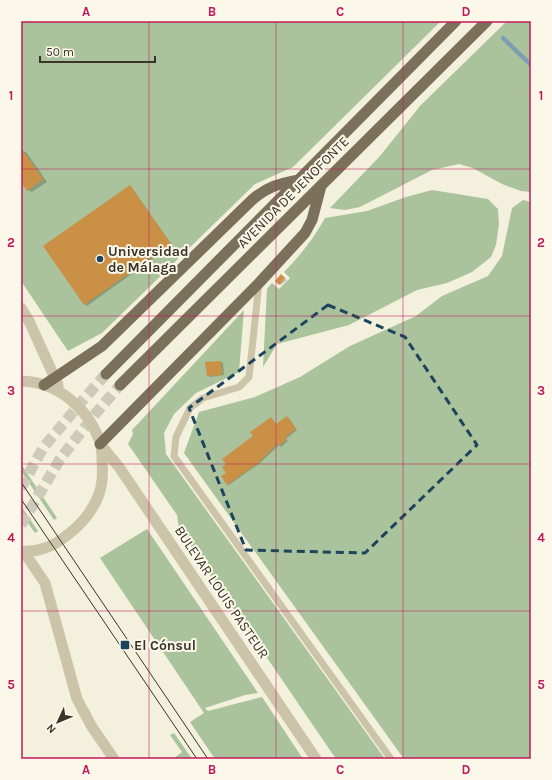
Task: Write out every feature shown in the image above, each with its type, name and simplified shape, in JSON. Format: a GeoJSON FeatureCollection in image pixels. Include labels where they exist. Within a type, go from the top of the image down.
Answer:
{"type":"FeatureCollection","features":[{"type":"Feature","properties":{"kind":"main road","name":"AVENIDA DE JENOFONTE"},"geometry":{"type":"LineString","coordinates":[[106,374],[456,21]]}},
{"type":"Feature","properties":{"kind":"main road","name":"AVENIDA DE JENOFONTE"},"geometry":{"type":"LineString","coordinates":[[120,385],[487,21]]}},
{"type":"Feature","properties":{"kind":"main road"},"geometry":{"type":"LineString","coordinates":[[44,385],[102,346],[263,190],[299,180]]}},
{"type":"Feature","properties":{"kind":"main road"},"geometry":{"type":"LineString","coordinates":[[100,444],[259,283],[305,233],[312,220],[322,184]]}},
{"type":"Feature","properties":{"kind":"street"},"geometry":{"type":"LineString","coordinates":[[21,308],[29,321],[56,377],[61,393]]}},
{"type":"Feature","properties":{"kind":"street"},"geometry":{"type":"LineString","coordinates":[[21,381],[44,385],[61,393],[79,406],[92,424],[100,444],[103,473],[99,493],[90,512],[77,528],[60,541],[38,550],[23,551]]}},
{"type":"Feature","properties":{"kind":"street","name":"BULEVAR LOUIS PASTEUR"},"geometry":{"type":"LineString","coordinates":[[100,444],[119,467],[316,759]]}},
{"type":"Feature","properties":{"kind":"street"},"geometry":{"type":"LineString","coordinates":[[23,551],[45,583],[77,699],[92,727],[114,759]]}},
{"type":"Feature","properties":{"kind":"lane"},"geometry":{"type":"LineString","coordinates":[[259,283],[249,377],[239,387],[203,398],[190,408],[176,438],[174,456],[391,759]]}},
{"type":"Feature","properties":{"kind":"highlighted area"},"geometry":{"type":"Polygon","coordinates":[[[328,305],[405,337],[477,445],[365,553],[246,550],[189,408],[328,305]]]}},
{"type":"Feature","properties":{"kind":"green space","name":"Universidad de Málaga"},"geometry":{"type":"Polygon","coordinates":[[[21,21],[441,21],[293,167],[255,184],[102,333],[68,351],[21,281],[21,21]]]}},
{"type":"Feature","properties":{"kind":"green space"},"geometry":{"type":"Polygon","coordinates":[[[507,21],[531,21],[531,192],[521,191],[502,184],[473,168],[459,164],[432,170],[360,207],[345,210],[330,208],[380,156],[420,106],[507,21]]]}},
{"type":"Feature","properties":{"kind":"green space"},"geometry":{"type":"Polygon","coordinates":[[[432,190],[488,199],[498,209],[499,224],[496,245],[491,257],[472,272],[447,283],[417,290],[349,325],[277,344],[263,367],[267,289],[272,283],[279,289],[290,278],[284,272],[296,260],[325,218],[367,211],[406,197],[432,190]]]}},
{"type":"Feature","properties":{"kind":"green space"},"geometry":{"type":"Polygon","coordinates":[[[523,200],[531,202],[531,759],[404,759],[184,453],[199,412],[255,397],[300,377],[350,346],[416,316],[442,296],[488,276],[502,256],[512,208],[523,200]]]}},
{"type":"Feature","properties":{"kind":"green space"},"geometry":{"type":"Polygon","coordinates":[[[244,310],[239,372],[196,393],[174,414],[164,433],[166,454],[385,759],[336,759],[179,529],[177,515],[128,444],[133,434],[132,430],[244,310]]]}},
{"type":"Feature","properties":{"kind":"green space"},"geometry":{"type":"Polygon","coordinates":[[[21,464],[57,518],[54,520],[21,471],[21,464]]]}},
{"type":"Feature","properties":{"kind":"green space"},"geometry":{"type":"Polygon","coordinates":[[[21,506],[38,531],[35,533],[21,513],[21,506]]]}},
{"type":"Feature","properties":{"kind":"green space"},"geometry":{"type":"Polygon","coordinates":[[[147,529],[258,693],[245,695],[205,708],[208,711],[262,697],[303,759],[215,759],[190,722],[204,713],[100,558],[147,529]]]}},
{"type":"Feature","properties":{"kind":"green space"},"geometry":{"type":"Polygon","coordinates":[[[174,733],[192,759],[173,759],[182,752],[170,735],[174,733]]]}},
{"type":"Feature","properties":{"kind":"building"},"geometry":{"type":"Polygon","coordinates":[[[21,148],[43,179],[27,191],[21,182],[21,148]]]}},
{"type":"Feature","properties":{"kind":"building"},"geometry":{"type":"Polygon","coordinates":[[[130,185],[171,244],[84,305],[43,246],[130,185]]]}},
{"type":"Feature","properties":{"kind":"building"},"geometry":{"type":"Polygon","coordinates":[[[281,274],[285,278],[279,285],[275,281],[281,274]]]}},
{"type":"Feature","properties":{"kind":"building"},"geometry":{"type":"Polygon","coordinates":[[[221,361],[222,375],[207,376],[205,362],[221,361]]]}},
{"type":"Feature","properties":{"kind":"building"},"geometry":{"type":"Polygon","coordinates":[[[287,416],[296,429],[285,437],[287,439],[279,446],[277,444],[258,463],[227,485],[221,476],[226,473],[222,467],[226,464],[222,459],[253,436],[250,432],[271,417],[276,424],[287,416]]]}},
{"type":"Feature","properties":{"kind":"waterway"},"geometry":{"type":"LineString","coordinates":[[503,38],[531,65]]}},
{"type":"Feature","properties":{"kind":"tunnel"},"geometry":{"type":"LineString","coordinates":[[21,488],[43,448],[106,374]]}},
{"type":"Feature","properties":{"kind":"tunnel"},"geometry":{"type":"LineString","coordinates":[[21,525],[60,459],[120,385]]}},
{"type":"Feature","properties":{"kind":"tram line"},"geometry":{"type":"LineString","coordinates":[[21,482],[208,759]]}},
{"type":"Feature","properties":{"kind":"tram line"},"geometry":{"type":"LineString","coordinates":[[21,499],[197,759]]}},
{"type":"Feature","properties":{"kind":"place","name":"Universidad de Málaga"},"geometry":{"type":"Point","coordinates":[100,259]}},
{"type":"Feature","properties":{"kind":"place","name":"El Cónsul"},"geometry":{"type":"Point","coordinates":[125,645]}}]}
